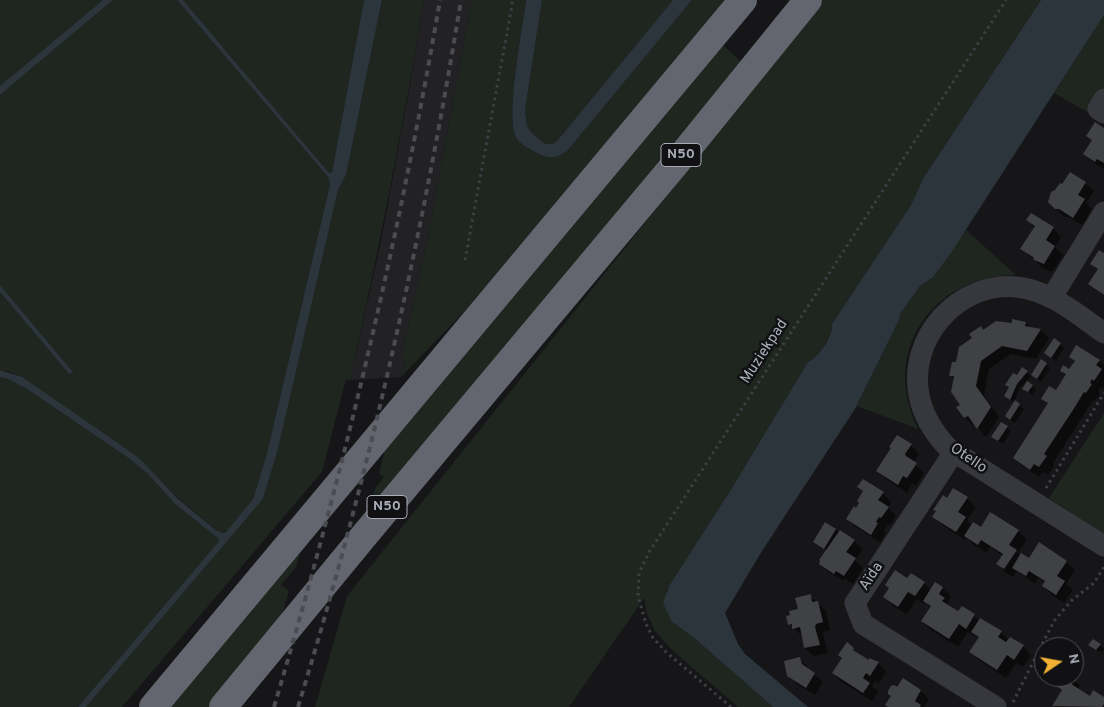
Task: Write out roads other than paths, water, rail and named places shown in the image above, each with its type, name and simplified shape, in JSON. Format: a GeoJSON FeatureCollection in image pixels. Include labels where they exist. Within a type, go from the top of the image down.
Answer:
{"type":"FeatureCollection","features":[{"type":"Feature","properties":{"kind":"highway"},"geometry":{"type":"LineString","coordinates":[[153,707],[309,523],[392,420],[743,0]]}},
{"type":"Feature","properties":{"kind":"highway","name":"N50"},"geometry":{"type":"LineString","coordinates":[[224,707],[369,529],[676,163],[808,0]]}},
{"type":"Feature","properties":{"kind":"street"},"geometry":{"type":"LineString","coordinates":[[1104,100],[1098,109],[1104,113]]}},
{"type":"Feature","properties":{"kind":"street"},"geometry":{"type":"LineString","coordinates":[[1052,297],[1104,212]]}},
{"type":"Feature","properties":{"kind":"street","name":"Otello"},"geometry":{"type":"LineString","coordinates":[[1104,333],[1052,297],[1015,287],[990,289],[966,298],[936,323],[922,350],[919,365],[919,395],[929,423],[937,436],[954,452],[1104,546]]}},
{"type":"Feature","properties":{"kind":"street","name":"Aïda"},"geometry":{"type":"LineString","coordinates":[[954,452],[856,603],[863,624],[996,707]]}},
{"type":"Feature","properties":{"kind":"railway"},"geometry":{"type":"LineString","coordinates":[[274,707],[323,532],[368,356],[388,268],[440,0]]}},
{"type":"Feature","properties":{"kind":"railway"},"geometry":{"type":"LineString","coordinates":[[298,707],[348,533],[392,356],[429,179],[461,0]]}}]}
